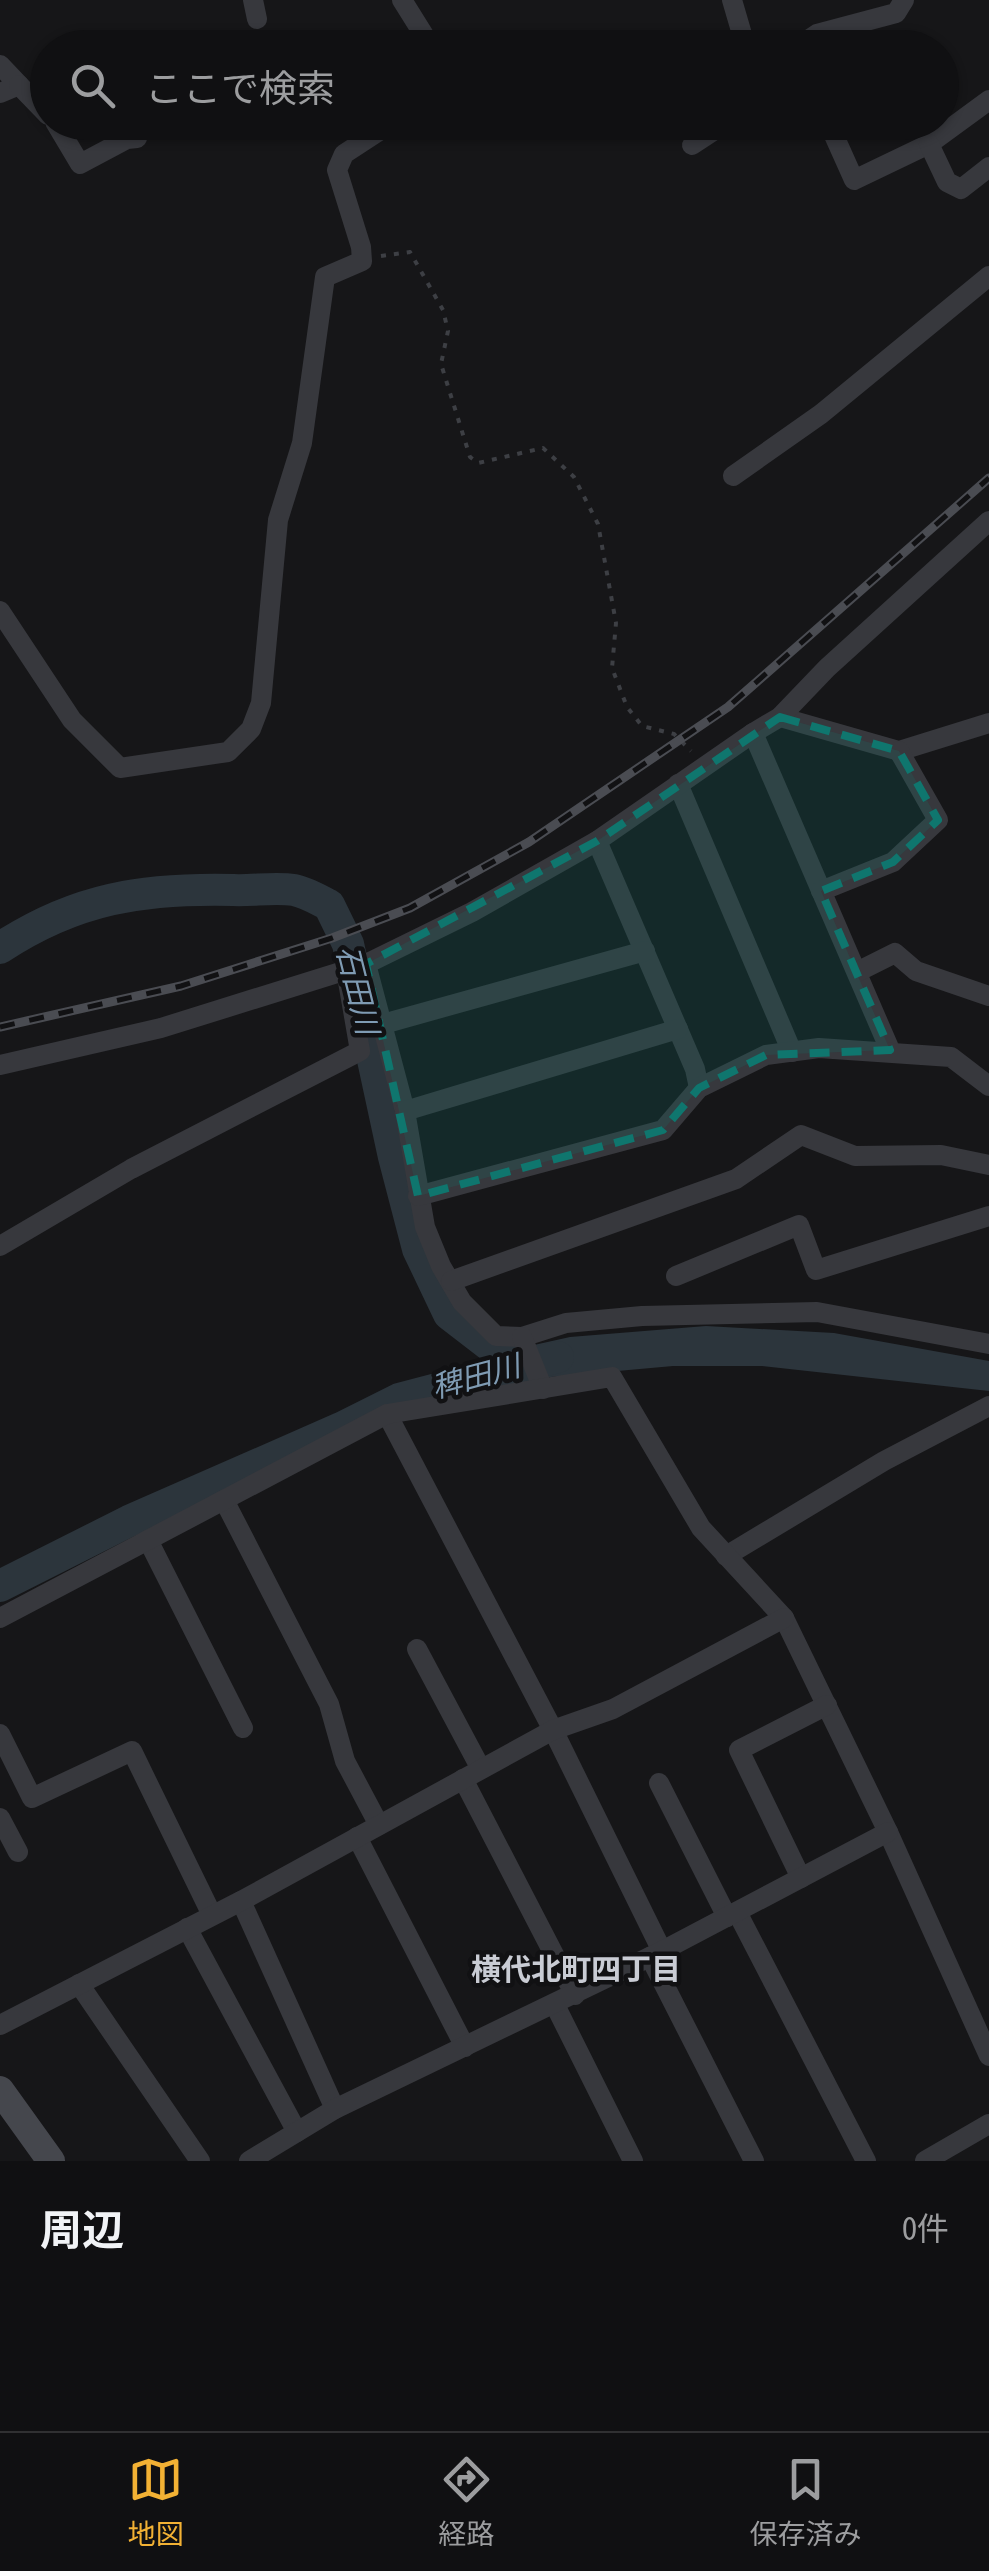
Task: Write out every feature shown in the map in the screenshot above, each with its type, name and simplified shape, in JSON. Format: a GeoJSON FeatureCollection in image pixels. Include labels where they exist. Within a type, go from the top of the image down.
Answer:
{"type":"FeatureCollection","features":[{"type":"Feature","properties":{"kind":"street"},"geometry":{"type":"LineString","coordinates":[[402,0],[421,30]]}},
{"type":"Feature","properties":{"kind":"street"},"geometry":{"type":"LineString","coordinates":[[831,30],[896,12],[904,0]]}},
{"type":"Feature","properties":{"kind":"street"},"geometry":{"type":"LineString","coordinates":[[736,1],[742,30]]}},
{"type":"Feature","properties":{"kind":"street"},"geometry":{"type":"LineString","coordinates":[[0,64],[9,89],[30,103]]}},
{"type":"Feature","properties":{"kind":"street"},"geometry":{"type":"LineString","coordinates":[[959,122],[989,100]]}},
{"type":"Feature","properties":{"kind":"street"},"geometry":{"type":"LineString","coordinates":[[66,140],[80,164],[124,140]]}},
{"type":"Feature","properties":{"kind":"street"},"geometry":{"type":"LineString","coordinates":[[0,611],[72,720],[120,768],[228,752],[251,729],[261,703],[278,520],[302,443],[325,278],[362,262],[337,170],[344,154],[365,140]]}},
{"type":"Feature","properties":{"kind":"street"},"geometry":{"type":"LineString","coordinates":[[692,144],[698,140]]}},
{"type":"Feature","properties":{"kind":"street"},"geometry":{"type":"LineString","coordinates":[[839,140],[854,180],[934,140]]}},
{"type":"Feature","properties":{"kind":"street"},"geometry":{"type":"LineString","coordinates":[[929,144],[947,182],[961,188],[989,167]]}},
{"type":"Feature","properties":{"kind":"street"},"geometry":{"type":"LineString","coordinates":[[733,476],[821,414],[989,276]]}},
{"type":"Feature","properties":{"kind":"street"},"geometry":{"type":"LineString","coordinates":[[0,1065],[160,1028],[356,967],[472,912],[597,841],[780,717],[827,668],[989,521]]}},
{"type":"Feature","properties":{"kind":"street"},"geometry":{"type":"LineString","coordinates":[[780,717],[899,750],[986,730]]}},
{"type":"Feature","properties":{"kind":"street"},"geometry":{"type":"LineString","coordinates":[[753,732],[890,1050]]}},
{"type":"Feature","properties":{"kind":"street"},"geometry":{"type":"LineString","coordinates":[[821,891],[893,862],[938,820],[899,750]]}},
{"type":"Feature","properties":{"kind":"street"},"geometry":{"type":"LineString","coordinates":[[678,784],[792,1052]]}},
{"type":"Feature","properties":{"kind":"street"},"geometry":{"type":"LineString","coordinates":[[597,841],[695,1069],[698,1088]]}},
{"type":"Feature","properties":{"kind":"street"},"geometry":{"type":"LineString","coordinates":[[382,1024],[644,951]]}},
{"type":"Feature","properties":{"kind":"street"},"geometry":{"type":"LineString","coordinates":[[856,972],[894,954],[916,971],[989,996]]}},
{"type":"Feature","properties":{"kind":"street"},"geometry":{"type":"LineString","coordinates":[[356,967],[382,1024],[404,1111],[425,1226],[462,1302],[496,1336],[522,1338],[566,1323],[642,1316],[817,1312],[989,1344]]}},
{"type":"Feature","properties":{"kind":"street"},"geometry":{"type":"LineString","coordinates":[[0,1246],[131,1170],[360,1051],[356,967]]}},
{"type":"Feature","properties":{"kind":"street"},"geometry":{"type":"LineString","coordinates":[[404,1111],[678,1029]]}},
{"type":"Feature","properties":{"kind":"street"},"geometry":{"type":"LineString","coordinates":[[418,1196],[663,1130],[698,1088],[766,1055],[820,1048],[952,1057],[989,1086]]}},
{"type":"Feature","properties":{"kind":"street"},"geometry":{"type":"LineString","coordinates":[[451,1281],[736,1179],[801,1136],[855,1156],[941,1154],[989,1165]]}},
{"type":"Feature","properties":{"kind":"street"},"geometry":{"type":"LineString","coordinates":[[676,1276],[799,1225],[816,1270],[989,1216]]}},
{"type":"Feature","properties":{"kind":"street"},"geometry":{"type":"LineString","coordinates":[[522,1338],[543,1389]]}},
{"type":"Feature","properties":{"kind":"street"},"geometry":{"type":"LineString","coordinates":[[0,1618],[387,1414],[612,1377],[701,1528],[784,1618],[888,1832],[989,2056]]}},
{"type":"Feature","properties":{"kind":"street"},"geometry":{"type":"LineString","coordinates":[[726,1556],[884,1462],[989,1406]]}},
{"type":"Feature","properties":{"kind":"street"},"geometry":{"type":"LineString","coordinates":[[387,1414],[553,1730],[754,2161]]}},
{"type":"Feature","properties":{"kind":"street"},"geometry":{"type":"LineString","coordinates":[[224,1500],[328,1704],[345,1760],[379,1825]]}},
{"type":"Feature","properties":{"kind":"street"},"geometry":{"type":"LineString","coordinates":[[148,1540],[243,1728]]}},
{"type":"Feature","properties":{"kind":"street"},"geometry":{"type":"LineString","coordinates":[[0,2025],[241,1901],[553,1730],[612,1709],[784,1618]]}},
{"type":"Feature","properties":{"kind":"street"},"geometry":{"type":"LineString","coordinates":[[417,1649],[575,1995]]}},
{"type":"Feature","properties":{"kind":"street"},"geometry":{"type":"LineString","coordinates":[[802,1878],[739,1750],[826,1705]]}},
{"type":"Feature","properties":{"kind":"street"},"geometry":{"type":"LineString","coordinates":[[0,1734],[32,1798]]}},
{"type":"Feature","properties":{"kind":"street"},"geometry":{"type":"LineString","coordinates":[[18,1852],[0,1817],[132,1750],[212,1915]]}},
{"type":"Feature","properties":{"kind":"street"},"geometry":{"type":"LineString","coordinates":[[659,1783],[866,2161]]}},
{"type":"Feature","properties":{"kind":"street"},"geometry":{"type":"LineString","coordinates":[[249,2161],[335,2109],[575,1995],[888,1832]]}},
{"type":"Feature","properties":{"kind":"street"},"geometry":{"type":"LineString","coordinates":[[357,1837],[465,2047]]}},
{"type":"Feature","properties":{"kind":"street"},"geometry":{"type":"LineString","coordinates":[[241,1901],[335,2109]]}},
{"type":"Feature","properties":{"kind":"street"},"geometry":{"type":"LineString","coordinates":[[186,1928],[297,2132]]}},
{"type":"Feature","properties":{"kind":"street"},"geometry":{"type":"LineString","coordinates":[[79,1984],[200,2161]]}},
{"type":"Feature","properties":{"kind":"street"},"geometry":{"type":"LineString","coordinates":[[554,2005],[632,2161]]}},
{"type":"Feature","properties":{"kind":"street"},"geometry":{"type":"LineString","coordinates":[[0,2090],[51,2161]]}},
{"type":"Feature","properties":{"kind":"street"},"geometry":{"type":"LineString","coordinates":[[926,2161],[989,2124]]}},
{"type":"Feature","properties":{"kind":"path"},"geometry":{"type":"LineString","coordinates":[[362,262],[391,252],[410,252],[420,266],[444,310],[448,331],[442,364],[470,457],[478,464],[543,448],[574,477],[598,524],[605,553],[616,623],[612,668],[627,707],[642,726],[674,734],[705,766]]}},
{"type":"Feature","properties":{"kind":"highlighted area"},"geometry":{"type":"Polygon","coordinates":[[[780,717],[899,751],[938,820],[893,862],[821,891],[890,1050],[766,1055],[699,1088],[663,1130],[418,1196],[366,964],[597,841],[780,717]]]}},
{"type":"Feature","properties":{"kind":"shaded area"},"geometry":{"type":"Polygon","coordinates":[[[706,1326],[834,1333],[989,1361],[989,1391],[762,1366],[673,1366],[529,1379],[519,1373],[512,1359],[516,1349],[570,1337],[706,1326]]]}},
{"type":"Feature","properties":{"kind":"waterway","name":"石田川"},"geometry":{"type":"LineString","coordinates":[[0,948],[83,907],[140,894],[287,889],[329,905],[348,944],[418,1249],[449,1314],[497,1351],[531,1362]]}},
{"type":"Feature","properties":{"kind":"waterway","name":"稗田川"},"geometry":{"type":"LineString","coordinates":[[0,1586],[129,1521],[399,1399],[558,1357]]}},
{"type":"Feature","properties":{"kind":"railway"},"geometry":{"type":"LineString","coordinates":[[0,1027],[181,986],[332,938],[410,908],[529,842],[728,707],[989,478]]}},
{"type":"Feature","properties":{"kind":"district","name":"横代北町四丁目"},"geometry":{"type":"Point","coordinates":[576,1970]}}]}
